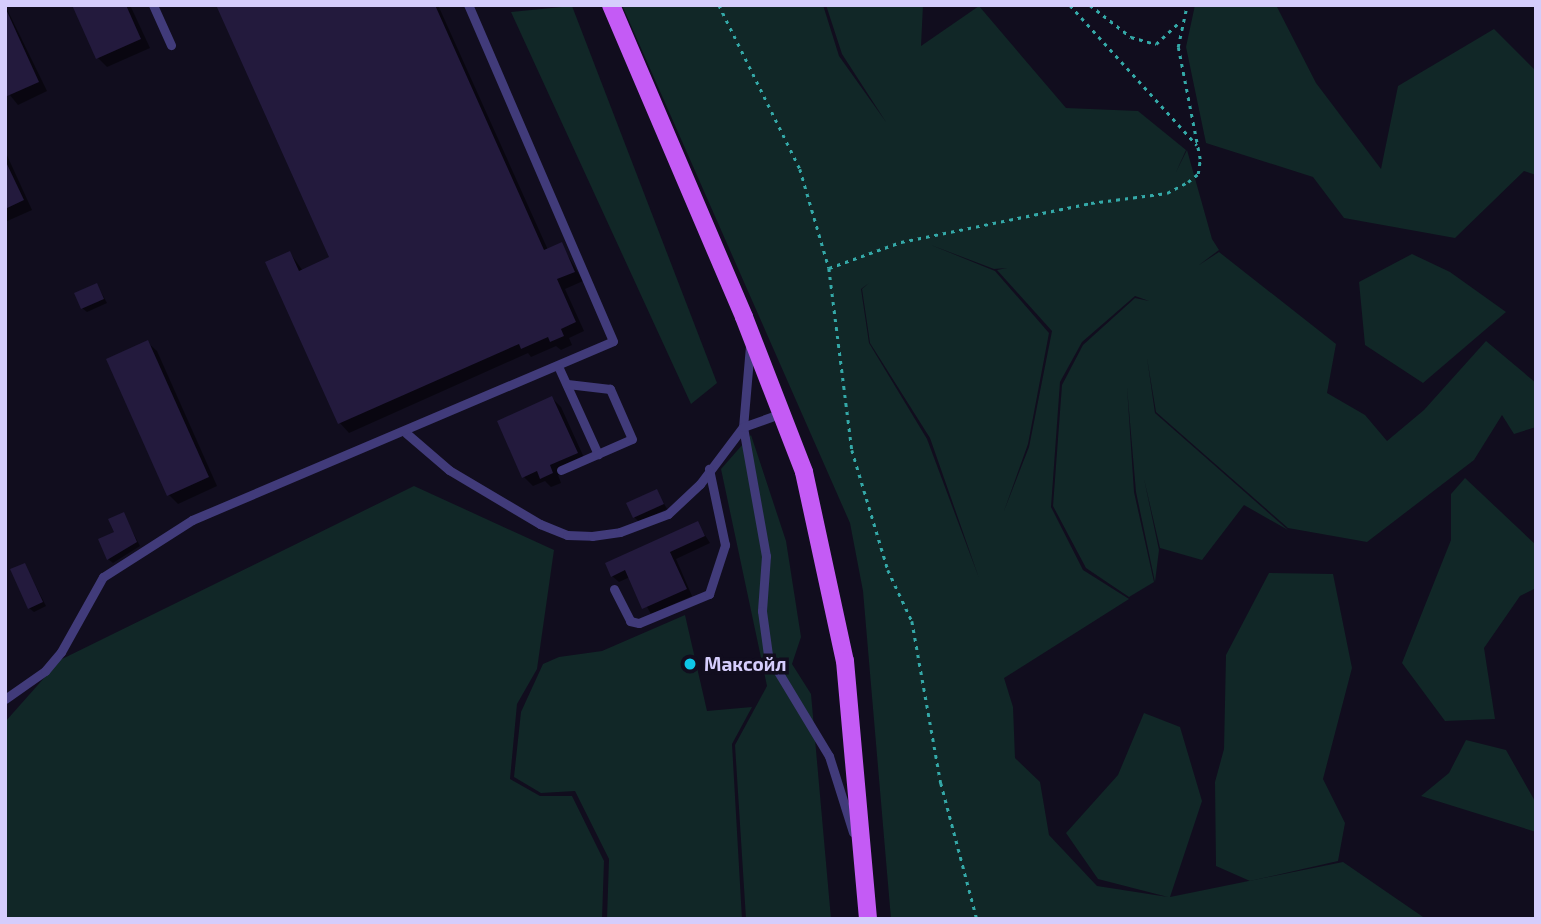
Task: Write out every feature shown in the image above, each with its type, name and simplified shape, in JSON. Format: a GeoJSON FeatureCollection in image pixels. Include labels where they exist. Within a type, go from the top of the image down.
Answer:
{"type":"FeatureCollection","features":[{"type":"Feature","properties":{"kind":"main road"},"geometry":{"type":"LineString","coordinates":[[611,5],[783,412],[819,530],[838,622],[851,709],[869,919]]}},
{"type":"Feature","properties":{"kind":"lane"},"geometry":{"type":"LineString","coordinates":[[153,5],[171,45]]}},
{"type":"Feature","properties":{"kind":"lane"},"geometry":{"type":"LineString","coordinates":[[5,699],[45,671],[61,652],[92,591],[110,573],[192,520],[406,433],[613,341],[468,5]]}},
{"type":"Feature","properties":{"kind":"lane"},"geometry":{"type":"LineString","coordinates":[[751,333],[743,427],[766,556],[762,611],[768,655],[829,756],[865,875]]}},
{"type":"Feature","properties":{"kind":"lane"},"geometry":{"type":"LineString","coordinates":[[558,366],[598,454]]}},
{"type":"Feature","properties":{"kind":"lane"},"geometry":{"type":"LineString","coordinates":[[561,470],[632,439],[610,389],[566,384]]}},
{"type":"Feature","properties":{"kind":"lane"},"geometry":{"type":"LineString","coordinates":[[406,433],[449,470],[540,524],[567,535],[620,533],[668,514],[700,485],[709,469],[743,427],[783,412]]}},
{"type":"Feature","properties":{"kind":"lane"},"geometry":{"type":"LineString","coordinates":[[614,589],[629,621],[639,623],[709,594],[725,545],[709,469]]}},
{"type":"Feature","properties":{"kind":"path"},"geometry":{"type":"LineString","coordinates":[[719,5],[800,169],[829,268],[852,450],[888,570],[912,621],[941,783],[977,919]]}},
{"type":"Feature","properties":{"kind":"path"},"geometry":{"type":"LineString","coordinates":[[1069,5],[1198,147]]}},
{"type":"Feature","properties":{"kind":"path"},"geometry":{"type":"LineString","coordinates":[[1090,5],[1131,37],[1156,44],[1181,21]]}},
{"type":"Feature","properties":{"kind":"path"},"geometry":{"type":"LineString","coordinates":[[829,268],[901,242],[1091,203],[1167,193],[1198,174],[1198,147],[1178,47],[1181,21],[1187,5]]}},
{"type":"Feature","properties":{"kind":"green space"},"geometry":{"type":"Polygon","coordinates":[[[622,5],[823,5],[839,56],[886,122],[842,54],[826,5],[923,5],[921,46],[979,6],[1066,108],[1138,111],[1186,150],[1176,172],[1187,150],[1212,239],[1219,250],[1199,265],[1219,252],[1336,344],[1327,393],[1365,415],[1387,441],[1424,410],[1486,341],[1536,383],[1536,427],[1514,434],[1502,415],[1474,460],[1367,542],[1288,528],[1156,412],[1147,358],[1155,413],[1288,530],[1244,505],[1202,560],[1160,548],[1144,479],[1159,550],[1155,582],[1136,492],[1127,387],[1134,492],[1154,582],[1129,597],[1086,568],[1053,506],[1062,385],[1083,345],[1135,298],[1149,301],[1135,296],[1082,342],[1060,382],[1051,507],[1083,570],[1129,599],[1004,678],[1013,707],[1015,758],[1040,782],[1049,835],[1097,886],[1168,897],[1098,879],[1066,833],[1118,775],[1144,713],[1180,727],[1202,801],[1170,897],[1343,862],[1426,919],[891,919],[863,591],[850,523],[622,5]],[[931,245],[995,271],[1049,333],[1028,444],[1004,511],[1029,447],[1052,331],[997,270],[1007,268],[994,269],[931,245]],[[869,283],[861,289],[869,343],[927,439],[979,578],[930,438],[870,343],[862,289],[869,283]]]}},
{"type":"Feature","properties":{"kind":"green space"},"geometry":{"type":"Polygon","coordinates":[[[1195,5],[1276,5],[1316,83],[1381,169],[1398,86],[1494,29],[1536,71],[1536,175],[1524,171],[1455,238],[1344,218],[1313,177],[1206,143],[1186,47],[1195,5]]]}},
{"type":"Feature","properties":{"kind":"green space"},"geometry":{"type":"Polygon","coordinates":[[[572,6],[717,383],[691,404],[511,12],[572,6]]]}},
{"type":"Feature","properties":{"kind":"green space"},"geometry":{"type":"Polygon","coordinates":[[[1412,254],[1450,272],[1506,312],[1423,383],[1365,345],[1359,282],[1412,254]]]}},
{"type":"Feature","properties":{"kind":"green space"},"geometry":{"type":"Polygon","coordinates":[[[751,435],[786,541],[801,637],[792,664],[811,694],[831,919],[746,919],[735,745],[767,686],[721,469],[751,435]]]}},
{"type":"Feature","properties":{"kind":"green space"},"geometry":{"type":"Polygon","coordinates":[[[1465,478],[1536,545],[1536,588],[1520,596],[1484,648],[1495,719],[1445,721],[1402,663],[1451,540],[1451,494],[1465,478]]]}},
{"type":"Feature","properties":{"kind":"green space"},"geometry":{"type":"Polygon","coordinates":[[[414,486],[554,550],[537,669],[517,704],[510,779],[540,796],[572,796],[604,861],[602,919],[5,919],[5,722],[60,660],[414,486]]]}},
{"type":"Feature","properties":{"kind":"green space"},"geometry":{"type":"Polygon","coordinates":[[[1269,573],[1333,574],[1352,668],[1323,779],[1345,823],[1338,861],[1250,881],[1216,866],[1215,782],[1224,749],[1226,655],[1269,573]]]}},
{"type":"Feature","properties":{"kind":"green space"},"geometry":{"type":"Polygon","coordinates":[[[685,615],[707,711],[752,707],[732,744],[742,919],[607,919],[609,859],[575,791],[541,793],[514,777],[521,712],[543,664],[559,657],[602,651],[685,615]]]}},
{"type":"Feature","properties":{"kind":"green space"},"geometry":{"type":"Polygon","coordinates":[[[1466,740],[1506,750],[1536,803],[1536,832],[1421,796],[1449,773],[1466,740]]]}},
{"type":"Feature","properties":{"kind":"building"},"geometry":{"type":"Polygon","coordinates":[[[72,5],[126,5],[141,39],[96,59],[72,5]]]}},
{"type":"Feature","properties":{"kind":"building"},"geometry":{"type":"Polygon","coordinates":[[[216,5],[435,5],[544,250],[562,242],[575,272],[557,279],[576,322],[561,329],[564,336],[550,342],[548,337],[521,349],[519,344],[338,424],[265,262],[290,251],[299,271],[329,257],[216,5]]]}},
{"type":"Feature","properties":{"kind":"building"},"geometry":{"type":"Polygon","coordinates":[[[5,7],[39,82],[5,97],[5,7]]]}},
{"type":"Feature","properties":{"kind":"building"},"geometry":{"type":"Polygon","coordinates":[[[5,160],[24,200],[5,209],[5,160]]]}},
{"type":"Feature","properties":{"kind":"building"},"geometry":{"type":"Polygon","coordinates":[[[97,283],[104,299],[81,309],[74,293],[97,283]]]}},
{"type":"Feature","properties":{"kind":"building"},"geometry":{"type":"Polygon","coordinates":[[[148,340],[209,477],[167,496],[106,359],[148,340]]]}},
{"type":"Feature","properties":{"kind":"building"},"geometry":{"type":"Polygon","coordinates":[[[552,396],[578,453],[550,465],[553,473],[540,479],[537,471],[522,478],[497,421],[552,396]]]}},
{"type":"Feature","properties":{"kind":"building"},"geometry":{"type":"Polygon","coordinates":[[[657,489],[664,504],[633,518],[626,503],[657,489]]]}},
{"type":"Feature","properties":{"kind":"building"},"geometry":{"type":"Polygon","coordinates":[[[124,512],[137,542],[107,560],[98,539],[114,532],[108,519],[124,512]]]}},
{"type":"Feature","properties":{"kind":"building"},"geometry":{"type":"Polygon","coordinates":[[[698,521],[705,536],[670,552],[687,589],[642,609],[625,570],[611,577],[605,563],[698,521]]]}},
{"type":"Feature","properties":{"kind":"building"},"geometry":{"type":"Polygon","coordinates":[[[25,563],[43,602],[28,609],[10,569],[25,563]]]}},
{"type":"Feature","properties":{"kind":"place","name":"Максойл"},"geometry":{"type":"Point","coordinates":[690,664]}}]}
